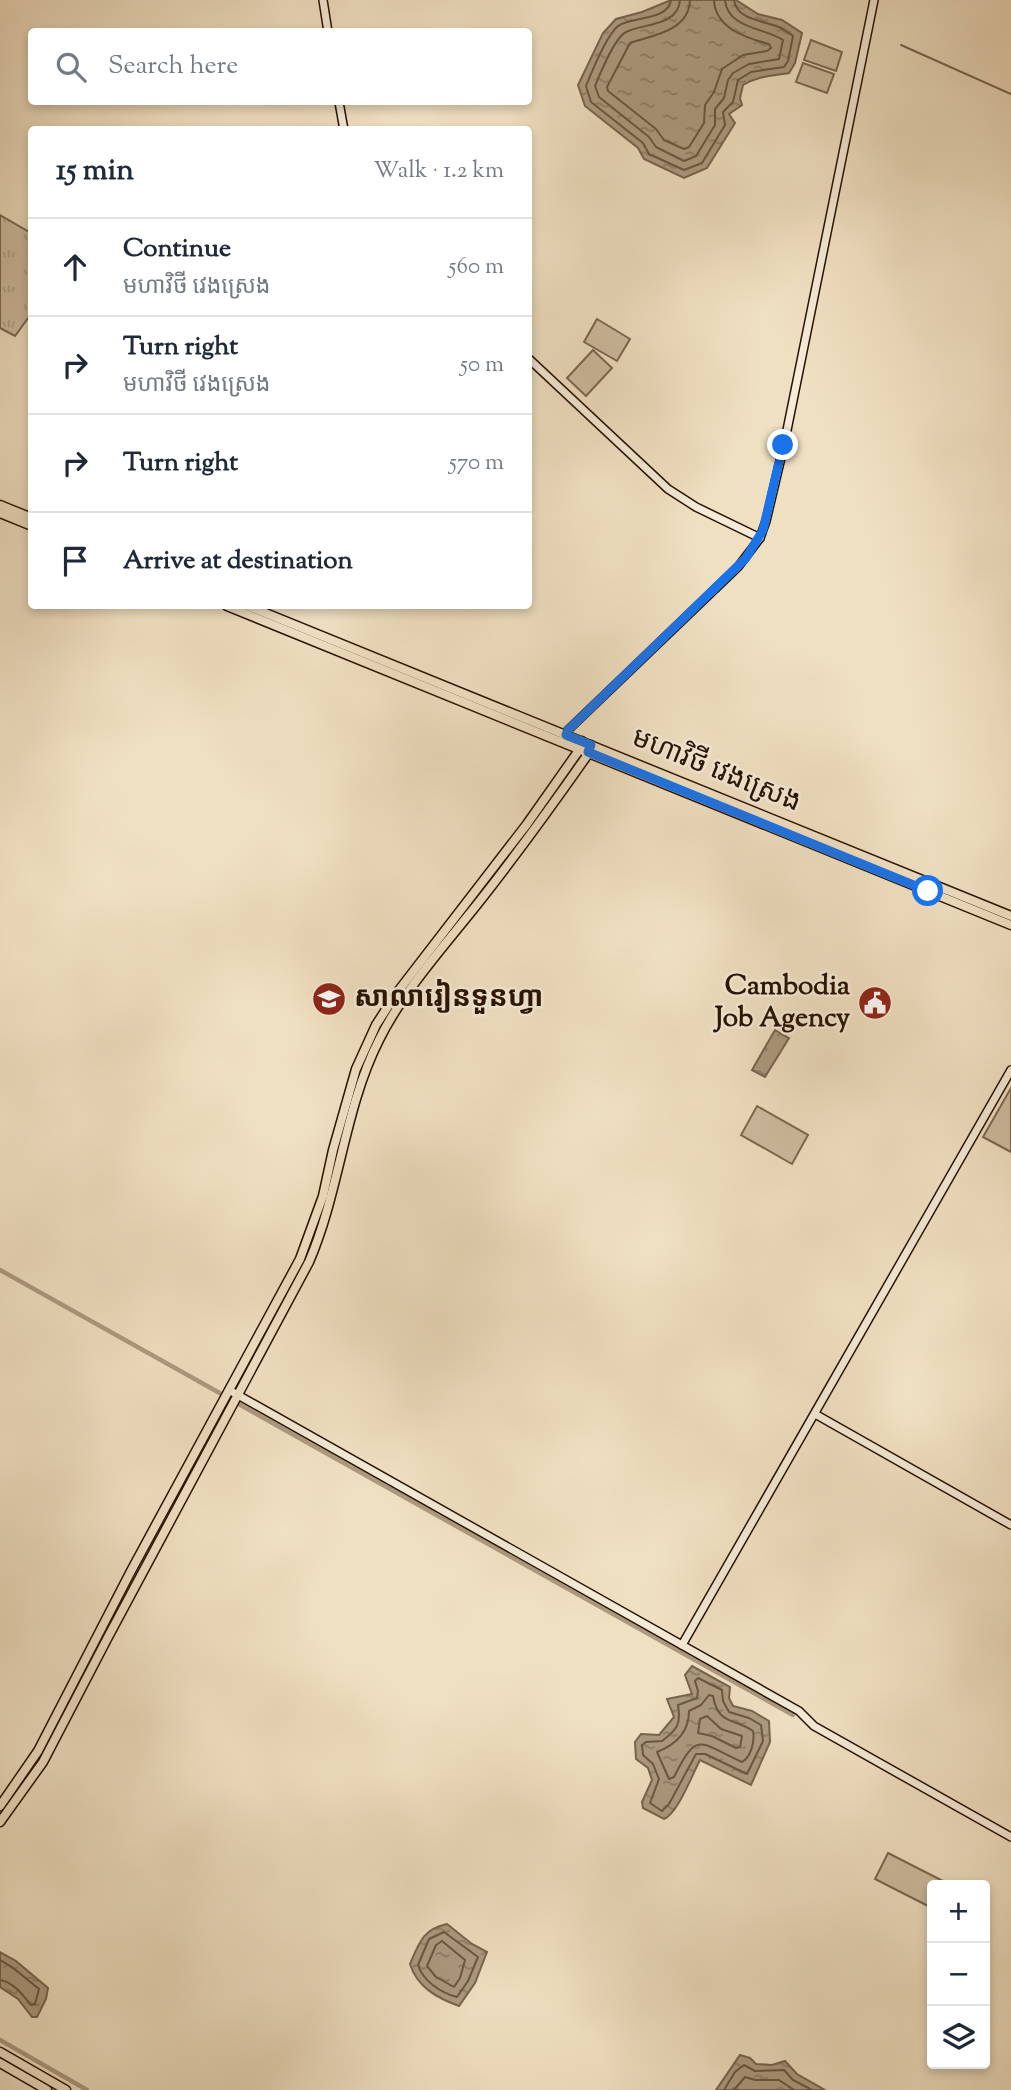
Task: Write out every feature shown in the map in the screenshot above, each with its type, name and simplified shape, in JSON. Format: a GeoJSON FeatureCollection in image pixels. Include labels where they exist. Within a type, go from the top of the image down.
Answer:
{"type":"FeatureCollection","features":[{"type":"Feature","properties":{"kind":"main road"},"geometry":{"type":"LineString","coordinates":[[0,505],[28,516]]}},
{"type":"Feature","properties":{"kind":"main road"},"geometry":{"type":"LineString","coordinates":[[0,513],[28,524]]}},
{"type":"Feature","properties":{"kind":"main road","name":"មហាវិថី វេងស្រេង"},"geometry":{"type":"LineString","coordinates":[[236,609],[564,738]]}},
{"type":"Feature","properties":{"kind":"main road","name":"មហាវិថី វេងស្រេង"},"geometry":{"type":"LineString","coordinates":[[255,609],[1011,925]]}},
{"type":"Feature","properties":{"kind":"main road"},"geometry":{"type":"LineString","coordinates":[[0,1806],[38,1751],[307,1244],[323,1196],[352,1082],[366,1045],[388,1005],[527,824],[580,745]]}},
{"type":"Feature","properties":{"kind":"main road"},"geometry":{"type":"LineString","coordinates":[[0,1822],[43,1762],[292,1295],[317,1243],[331,1202],[350,1124],[374,1050],[397,1010],[538,825],[589,749]]}},
{"type":"Feature","properties":{"kind":"main road","name":"មហាវិថី វេងស្រេង"},"geometry":{"type":"LineString","coordinates":[[589,749],[1011,916]]}},
{"type":"Feature","properties":{"kind":"main road"},"geometry":{"type":"LineString","coordinates":[[388,1005],[397,1010]]}},
{"type":"Feature","properties":{"kind":"main road"},"geometry":{"type":"LineString","coordinates":[[366,1045],[374,1050]]}},
{"type":"Feature","properties":{"kind":"main road"},"geometry":{"type":"LineString","coordinates":[[0,2052],[66,2090]]}},
{"type":"Feature","properties":{"kind":"main road"},"geometry":{"type":"LineString","coordinates":[[0,2063],[47,2090]]}},
{"type":"Feature","properties":{"kind":"street"},"geometry":{"type":"LineString","coordinates":[[323,0],[327,28]]}},
{"type":"Feature","properties":{"kind":"street"},"geometry":{"type":"LineString","coordinates":[[564,738],[568,730],[619,679],[738,567],[760,538],[783,445],[874,0]]}},
{"type":"Feature","properties":{"kind":"street"},"geometry":{"type":"LineString","coordinates":[[340,105],[343,126]]}},
{"type":"Feature","properties":{"kind":"street"},"geometry":{"type":"LineString","coordinates":[[532,362],[625,452],[668,489],[696,507],[760,538]]}},
{"type":"Feature","properties":{"kind":"street"},"geometry":{"type":"LineString","coordinates":[[682,1645],[1011,1070]]}},
{"type":"Feature","properties":{"kind":"street"},"geometry":{"type":"LineString","coordinates":[[227,1394],[799,1711],[814,1726],[1011,1837]]}},
{"type":"Feature","properties":{"kind":"street"},"geometry":{"type":"LineString","coordinates":[[815,1414],[1011,1525]]}},
{"type":"Feature","properties":{"kind":"green space"},"geometry":{"type":"Polygon","coordinates":[[[811,40],[842,52],[836,71],[804,60],[811,40]]]}},
{"type":"Feature","properties":{"kind":"green space"},"geometry":{"type":"Polygon","coordinates":[[[803,63],[834,74],[827,93],[796,82],[803,63]]]}},
{"type":"Feature","properties":{"kind":"green space"},"geometry":{"type":"Polygon","coordinates":[[[0,215],[28,231],[28,318],[15,336],[0,328],[0,215]]]}},
{"type":"Feature","properties":{"kind":"green space"},"geometry":{"type":"Polygon","coordinates":[[[597,319],[630,339],[617,361],[584,342],[597,319]]]}},
{"type":"Feature","properties":{"kind":"green space"},"geometry":{"type":"Polygon","coordinates":[[[593,350],[612,368],[586,396],[567,378],[593,350]]]}},
{"type":"Feature","properties":{"kind":"green space"},"geometry":{"type":"Polygon","coordinates":[[[1011,1088],[1011,1152],[983,1137],[1011,1088]]]}},
{"type":"Feature","properties":{"kind":"green space"},"geometry":{"type":"Polygon","coordinates":[[[757,1106],[808,1135],[792,1164],[741,1135],[757,1106]]]}},
{"type":"Feature","properties":{"kind":"green space"},"geometry":{"type":"Polygon","coordinates":[[[888,1853],[941,1880],[927,1880],[927,1905],[875,1879],[888,1853]]]}},
{"type":"Feature","properties":{"kind":"water"},"geometry":{"type":"Polygon","coordinates":[[[671,0],[736,0],[758,14],[782,20],[802,33],[795,63],[789,73],[759,78],[743,85],[740,98],[742,105],[729,114],[735,123],[707,168],[684,178],[644,159],[638,148],[585,106],[578,85],[603,33],[616,19],[671,0]]]}},
{"type":"Feature","properties":{"kind":"water"},"geometry":{"type":"Polygon","coordinates":[[[775,1030],[789,1038],[765,1077],[752,1070],[775,1030]]]}},
{"type":"Feature","properties":{"kind":"water"},"geometry":{"type":"Polygon","coordinates":[[[692,1666],[730,1687],[729,1698],[733,1706],[752,1711],[769,1721],[770,1742],[751,1785],[700,1760],[679,1802],[664,1819],[643,1808],[642,1802],[652,1780],[648,1768],[636,1759],[635,1742],[641,1734],[659,1735],[674,1717],[667,1699],[692,1694],[685,1675],[692,1666]]]}},
{"type":"Feature","properties":{"kind":"water"},"geometry":{"type":"Polygon","coordinates":[[[447,1924],[487,1952],[475,1983],[459,2006],[429,1991],[413,1972],[410,1964],[419,1943],[427,1933],[447,1924]]]}},
{"type":"Feature","properties":{"kind":"water"},"geometry":{"type":"Polygon","coordinates":[[[0,1952],[16,1961],[48,1988],[37,2017],[32,2017],[18,1999],[0,1987],[0,1952]]]}},
{"type":"Feature","properties":{"kind":"water"},"geometry":{"type":"Polygon","coordinates":[[[740,2055],[750,2058],[756,2064],[772,2065],[785,2061],[797,2074],[825,2090],[716,2090],[740,2055]]]}},
{"type":"Feature","properties":{"kind":"waterway"},"geometry":{"type":"LineString","coordinates":[[901,45],[1011,94]]}},
{"type":"Feature","properties":{"kind":"waterway"},"geometry":{"type":"LineString","coordinates":[[0,1270],[225,1396]]}},
{"type":"Feature","properties":{"kind":"waterway"},"geometry":{"type":"LineString","coordinates":[[235,1402],[793,1715]]}},
{"type":"Feature","properties":{"kind":"waterway"},"geometry":{"type":"LineString","coordinates":[[0,2040],[87,2090]]}},
{"type":"Feature","properties":{"kind":"place","name":"សាលារៀនទួនហ្វា"},"geometry":{"type":"Point","coordinates":[329,999]}},
{"type":"Feature","properties":{"kind":"place","name":"Cambodia Job Agency"},"geometry":{"type":"Point","coordinates":[875,1003]}},
{"type":"Feature","properties":{"kind":"route"},"geometry":{"type":"LineString","coordinates":[[783,445],[763,530],[746,558],[648,651],[566,735],[591,745],[588,752],[928,891]]}}]}
